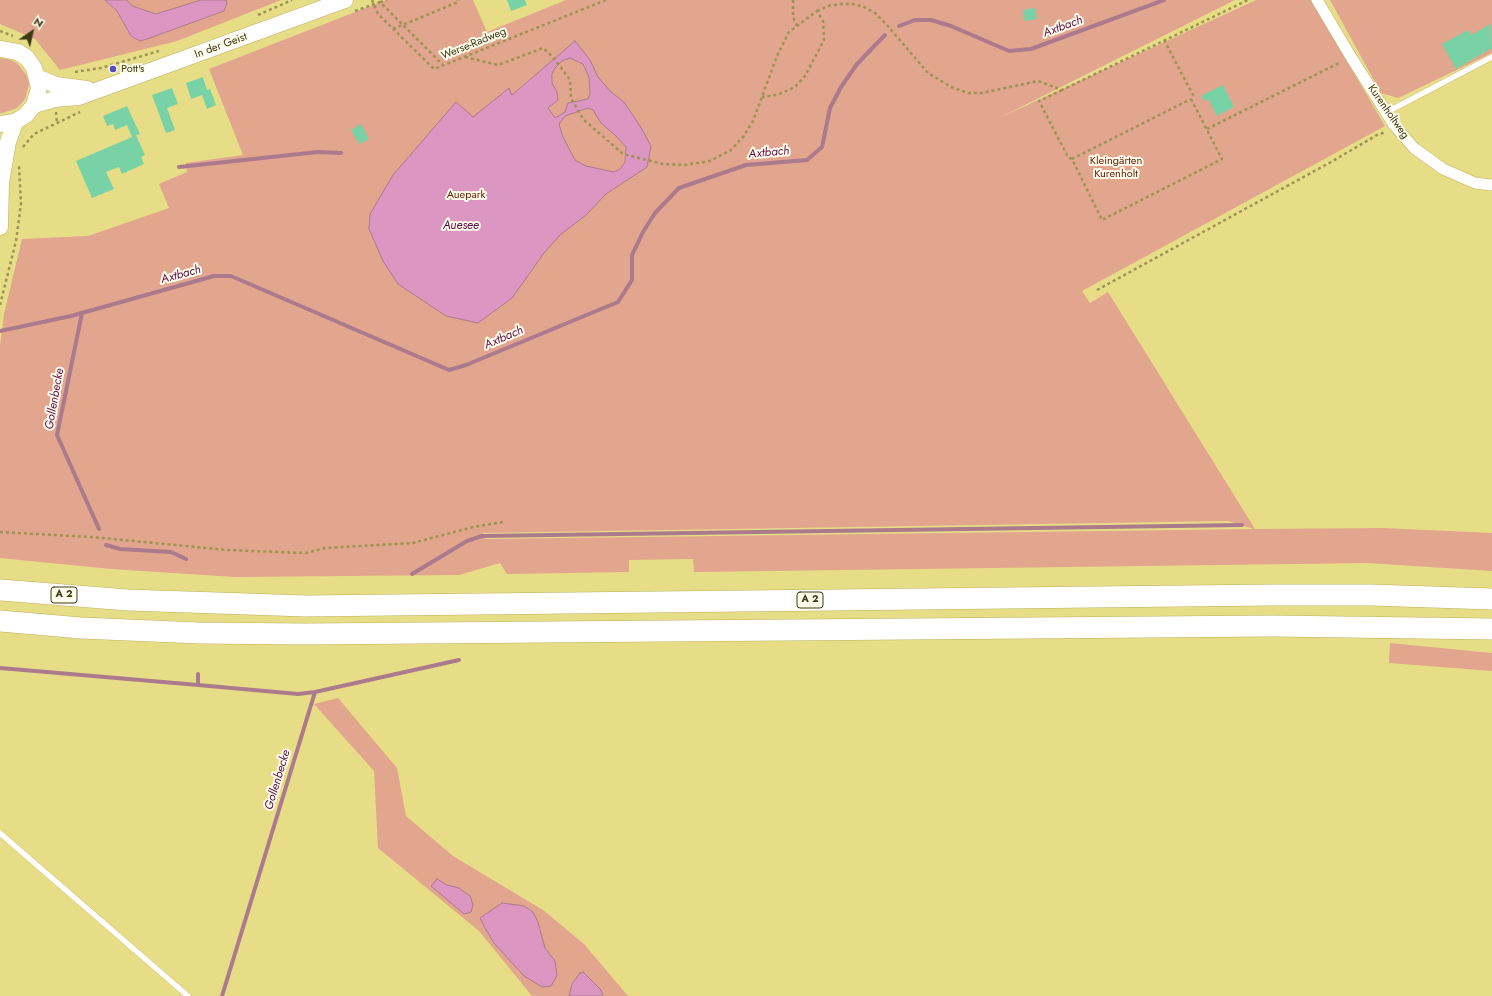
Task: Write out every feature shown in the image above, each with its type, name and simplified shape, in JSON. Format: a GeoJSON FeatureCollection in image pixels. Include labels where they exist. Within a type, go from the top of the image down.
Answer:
{"type":"FeatureCollection","features":[{"type":"Feature","properties":{"kind":"highway","name":"A 2"},"geometry":{"type":"LineString","coordinates":[[0,590],[128,600],[306,606],[1271,595],[1371,595],[1492,599]]}},
{"type":"Feature","properties":{"kind":"highway"},"geometry":{"type":"LineString","coordinates":[[0,621],[81,628],[199,633],[296,634],[1273,626],[1492,629]]}},
{"type":"Feature","properties":{"kind":"main road","name":"In der Geist"},"geometry":{"type":"LineString","coordinates":[[34,105],[55,99],[79,97],[97,89],[217,48],[345,0]]}},
{"type":"Feature","properties":{"kind":"main road"},"geometry":{"type":"LineString","coordinates":[[0,49],[18,52],[27,58],[39,78],[40,88],[34,105],[26,115],[7,123],[8,142],[1,181],[0,227]]}},
{"type":"Feature","properties":{"kind":"main road","name":"In der Geist"},"geometry":{"type":"LineString","coordinates":[[39,78],[56,85],[76,89],[97,89]]}},
{"type":"Feature","properties":{"kind":"street","name":"Kurenholtweg"},"geometry":{"type":"LineString","coordinates":[[1317,0],[1351,57],[1398,129],[1414,148],[1442,169],[1475,184],[1492,185]]}},
{"type":"Feature","properties":{"kind":"lane"},"geometry":{"type":"LineString","coordinates":[[1387,112],[1492,57]]}},
{"type":"Feature","properties":{"kind":"lane"},"geometry":{"type":"LineString","coordinates":[[0,833],[188,996]]}},
{"type":"Feature","properties":{"kind":"path"},"geometry":{"type":"LineString","coordinates":[[257,16],[292,0]]}},
{"type":"Feature","properties":{"kind":"path","name":"Werse-Radweg"},"geometry":{"type":"LineString","coordinates":[[372,0],[378,14],[434,69],[606,0]]}},
{"type":"Feature","properties":{"kind":"path"},"geometry":{"type":"LineString","coordinates":[[374,4],[387,0]]}},
{"type":"Feature","properties":{"kind":"path"},"geometry":{"type":"LineString","coordinates":[[393,28],[458,2],[457,0]]}},
{"type":"Feature","properties":{"kind":"path"},"geometry":{"type":"LineString","coordinates":[[793,0],[793,16],[797,26]]}},
{"type":"Feature","properties":{"kind":"path"},"geometry":{"type":"LineString","coordinates":[[1164,40],[1192,95],[1191,99],[1222,159],[1102,220],[1072,159],[1068,157],[1039,101],[1164,40],[1248,0]]}},
{"type":"Feature","properties":{"kind":"path"},"geometry":{"type":"LineString","coordinates":[[380,2],[401,25],[443,65]]}},
{"type":"Feature","properties":{"kind":"path"},"geometry":{"type":"LineString","coordinates":[[465,57],[498,65],[543,48],[553,57],[570,80],[572,98],[583,119],[623,154],[662,164],[684,165],[710,160],[731,150],[743,136],[753,120],[776,56],[789,32],[817,11],[828,6],[853,4],[875,13],[928,72],[951,87],[968,93],[982,93],[1038,81],[1062,90]]}},
{"type":"Feature","properties":{"kind":"path"},"geometry":{"type":"LineString","coordinates":[[762,97],[777,95],[795,87],[805,76],[824,40],[823,21],[817,11]]}},
{"type":"Feature","properties":{"kind":"path"},"geometry":{"type":"LineString","coordinates":[[72,73],[101,68],[163,50]]}},
{"type":"Feature","properties":{"kind":"path"},"geometry":{"type":"LineString","coordinates":[[1207,129],[1351,57]]}},
{"type":"Feature","properties":{"kind":"path"},"geometry":{"type":"LineString","coordinates":[[1072,159],[1191,99]]}},
{"type":"Feature","properties":{"kind":"path"},"geometry":{"type":"LineString","coordinates":[[24,144],[34,134],[57,123]]}},
{"type":"Feature","properties":{"kind":"path"},"geometry":{"type":"LineString","coordinates":[[1097,290],[1331,162],[1377,135],[1398,129]]}},
{"type":"Feature","properties":{"kind":"path"},"geometry":{"type":"LineString","coordinates":[[0,532],[92,537],[227,550],[306,553],[325,548],[413,543],[504,522]]}},
{"type":"Feature","properties":{"kind":"green space"},"geometry":{"type":"Polygon","coordinates":[[[0,0],[105,0],[117,11],[131,36],[140,41],[224,11],[227,3],[226,0],[281,0],[177,41],[60,70],[35,39],[0,24],[0,0]]]}},
{"type":"Feature","properties":{"kind":"green space"},"geometry":{"type":"Polygon","coordinates":[[[127,0],[201,0],[156,14],[132,6],[127,0]]]}},
{"type":"Feature","properties":{"kind":"green space"},"geometry":{"type":"Polygon","coordinates":[[[386,0],[473,0],[487,32],[566,0],[1235,0],[999,118],[1256,0],[1311,0],[1385,126],[1082,291],[1090,303],[1108,292],[1255,529],[1383,528],[1492,533],[1492,571],[1367,563],[694,572],[693,559],[629,560],[629,572],[507,574],[500,563],[459,575],[235,577],[111,569],[0,558],[0,346],[4,314],[22,239],[88,236],[169,208],[159,184],[187,172],[186,163],[243,155],[209,69],[386,0]],[[1228,521],[483,533],[485,539],[1254,529],[1228,521]]]}},
{"type":"Feature","properties":{"kind":"green space"},"geometry":{"type":"Polygon","coordinates":[[[1330,0],[1492,0],[1492,53],[1398,98],[1381,93],[1330,0]]]}},
{"type":"Feature","properties":{"kind":"green space"},"geometry":{"type":"Polygon","coordinates":[[[0,58],[11,60],[18,64],[27,76],[29,84],[25,99],[20,105],[15,109],[2,113],[0,113],[0,58]]]}},
{"type":"Feature","properties":{"kind":"green space"},"geometry":{"type":"Polygon","coordinates":[[[1390,643],[1492,653],[1492,671],[1389,663],[1390,643]]]}},
{"type":"Feature","properties":{"kind":"green space"},"geometry":{"type":"Polygon","coordinates":[[[338,698],[397,768],[406,816],[453,856],[543,910],[584,944],[628,996],[603,996],[601,990],[583,972],[572,984],[569,996],[532,996],[479,931],[378,848],[374,771],[314,704],[338,698]],[[502,903],[485,928],[494,943],[524,976],[555,961],[545,948],[538,922],[524,906],[502,903]]]}},
{"type":"Feature","properties":{"kind":"water"},"geometry":{"type":"Polygon","coordinates":[[[105,0],[127,0],[132,6],[156,14],[201,0],[226,0],[227,3],[224,11],[140,41],[131,36],[117,11],[105,0]]]}},
{"type":"Feature","properties":{"kind":"water","name":"Auesee"},"geometry":{"type":"Polygon","coordinates":[[[575,41],[590,60],[598,77],[611,92],[624,102],[640,126],[651,146],[647,167],[606,194],[586,215],[560,235],[544,253],[512,298],[478,323],[446,316],[398,284],[383,261],[369,229],[370,214],[393,175],[456,102],[473,117],[509,88],[512,95],[575,41]],[[570,58],[562,61],[555,68],[552,74],[552,83],[557,92],[558,100],[548,108],[555,118],[565,112],[568,103],[588,99],[590,94],[589,77],[583,64],[570,58]],[[588,108],[565,116],[559,124],[563,137],[575,160],[586,166],[614,172],[620,169],[625,162],[626,147],[601,123],[593,110],[588,108]]]}},
{"type":"Feature","properties":{"kind":"water"},"geometry":{"type":"Polygon","coordinates":[[[437,879],[447,885],[459,888],[470,896],[473,905],[471,912],[464,914],[431,886],[437,879]]]}},
{"type":"Feature","properties":{"kind":"water"},"geometry":{"type":"Polygon","coordinates":[[[502,903],[524,906],[533,912],[538,922],[545,948],[555,961],[557,976],[551,986],[542,987],[524,976],[494,943],[485,928],[480,918],[502,903]]]}},
{"type":"Feature","properties":{"kind":"water"},"geometry":{"type":"Polygon","coordinates":[[[583,972],[601,990],[603,996],[569,996],[572,984],[580,973],[583,972]]]}},
{"type":"Feature","properties":{"kind":"building"},"geometry":{"type":"Polygon","coordinates":[[[507,0],[525,0],[527,5],[511,11],[507,0]]]}},
{"type":"Feature","properties":{"kind":"building"},"geometry":{"type":"Polygon","coordinates":[[[1035,8],[1037,19],[1024,21],[1023,10],[1035,8]]]}},
{"type":"Feature","properties":{"kind":"building"},"geometry":{"type":"Polygon","coordinates":[[[1491,24],[1492,48],[1456,69],[1442,44],[1468,30],[1471,35],[1491,24]]]}},
{"type":"Feature","properties":{"kind":"building"},"geometry":{"type":"Polygon","coordinates":[[[203,77],[207,90],[210,89],[216,105],[207,109],[202,95],[191,99],[186,83],[203,77]]]}},
{"type":"Feature","properties":{"kind":"building"},"geometry":{"type":"Polygon","coordinates":[[[1223,85],[1234,107],[1217,116],[1208,99],[1204,101],[1201,96],[1223,85]]]}},
{"type":"Feature","properties":{"kind":"building"},"geometry":{"type":"Polygon","coordinates":[[[172,88],[178,104],[167,108],[175,130],[166,133],[152,95],[172,88]]]}},
{"type":"Feature","properties":{"kind":"building"},"geometry":{"type":"Polygon","coordinates":[[[127,106],[140,134],[136,135],[145,155],[141,157],[144,164],[122,174],[119,167],[106,172],[114,189],[92,198],[76,161],[132,137],[127,125],[115,130],[113,124],[107,126],[103,116],[127,106]]]}},
{"type":"Feature","properties":{"kind":"building"},"geometry":{"type":"Polygon","coordinates":[[[361,124],[369,139],[359,144],[351,130],[361,124]]]}},
{"type":"Feature","properties":{"kind":"waterway","name":"Axtbach"},"geometry":{"type":"LineString","coordinates":[[899,26],[915,20],[931,20],[951,26],[1009,51],[1031,49],[1164,0]]}},
{"type":"Feature","properties":{"kind":"waterway","name":"Axtbach"},"geometry":{"type":"LineString","coordinates":[[0,331],[71,316],[214,276],[231,276],[449,370],[466,365],[618,302],[632,280],[632,255],[643,232],[655,213],[679,188],[746,165],[807,160],[822,147],[830,108],[841,87],[857,64],[885,35]]}},
{"type":"Feature","properties":{"kind":"waterway"},"geometry":{"type":"LineString","coordinates":[[179,167],[318,152],[341,153]]}},
{"type":"Feature","properties":{"kind":"waterway","name":"Gollenbecke"},"geometry":{"type":"LineString","coordinates":[[82,313],[57,435],[99,529]]}},
{"type":"Feature","properties":{"kind":"waterway"},"geometry":{"type":"LineString","coordinates":[[412,574],[467,541],[482,536],[1242,525]]}},
{"type":"Feature","properties":{"kind":"waterway","name":"Gollenbecke"},"geometry":{"type":"LineString","coordinates":[[106,545],[120,549],[171,552],[186,559]]}},
{"type":"Feature","properties":{"kind":"waterway"},"geometry":{"type":"LineString","coordinates":[[198,674],[198,685],[298,694],[315,692],[459,660]]}},
{"type":"Feature","properties":{"kind":"waterway"},"geometry":{"type":"LineString","coordinates":[[0,668],[198,685]]}},
{"type":"Feature","properties":{"kind":"waterway","name":"Gollenbecke"},"geometry":{"type":"LineString","coordinates":[[222,996],[315,692]]}},
{"type":"Feature","properties":{"kind":"place","name":"Pott's"},"geometry":{"type":"Point","coordinates":[113,69]}},
{"type":"Feature","properties":{"kind":"park label","name":"Kleingärten Kurenholt"},"geometry":{"type":"Point","coordinates":[1116,167]}},
{"type":"Feature","properties":{"kind":"park label","name":"Auepark"},"geometry":{"type":"Point","coordinates":[466,195]}}]}
